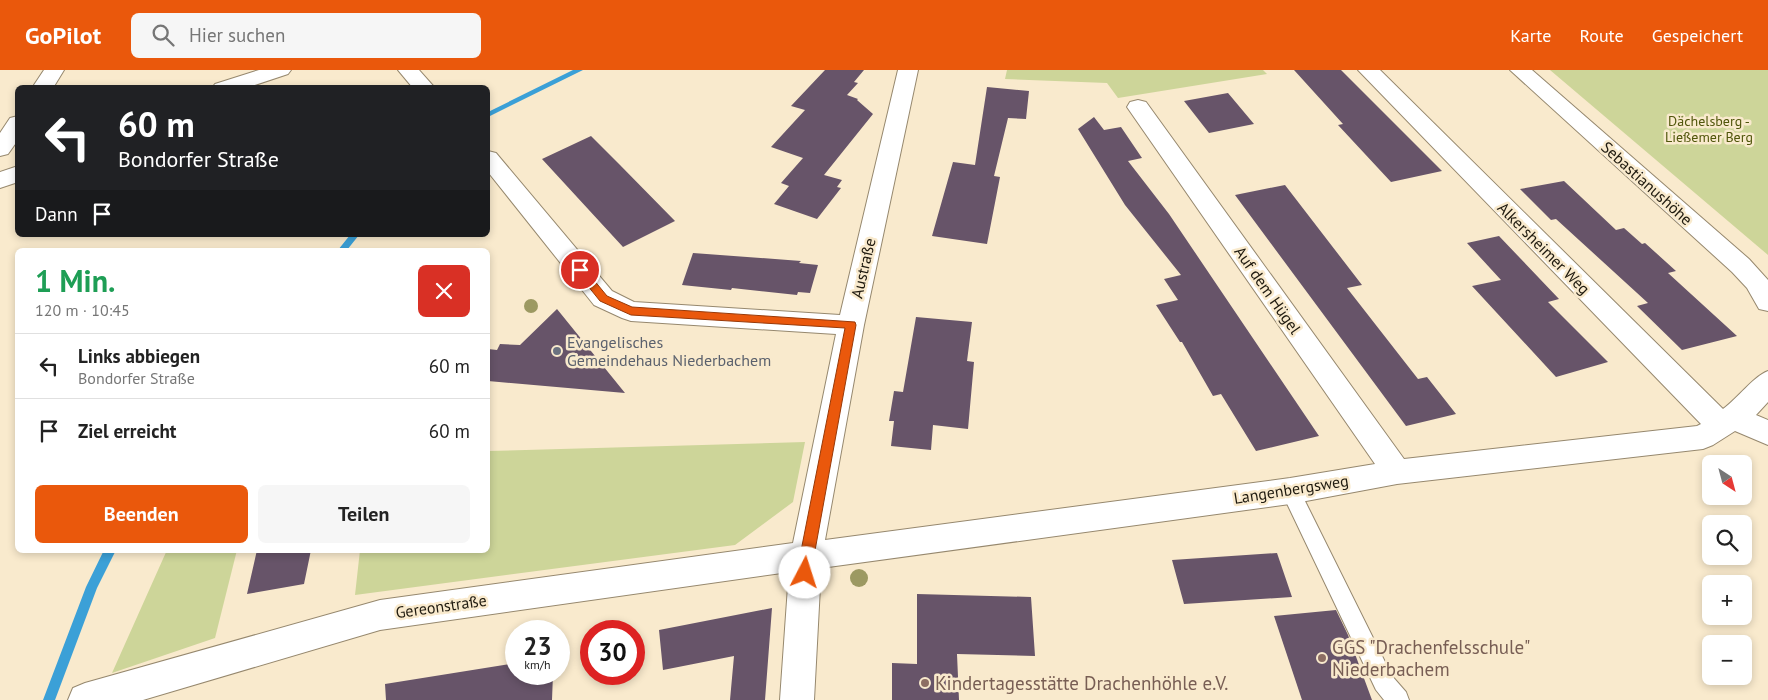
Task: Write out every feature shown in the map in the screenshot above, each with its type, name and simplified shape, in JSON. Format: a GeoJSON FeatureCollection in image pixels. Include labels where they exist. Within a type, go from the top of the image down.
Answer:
{"type":"FeatureCollection","features":[{"type":"Feature","properties":{"kind":"street"},"geometry":{"type":"LineString","coordinates":[[44,85],[54,70]]}},
{"type":"Feature","properties":{"kind":"street"},"geometry":{"type":"LineString","coordinates":[[232,85],[281,70]]}},
{"type":"Feature","properties":{"kind":"street"},"geometry":{"type":"LineString","coordinates":[[408,70],[422,85]]}},
{"type":"Feature","properties":{"kind":"street","name":"Austraße"},"geometry":{"type":"LineString","coordinates":[[797,700],[806,556],[851,325],[908,70]]}},
{"type":"Feature","properties":{"kind":"street","name":"Alkersheimer Weg"},"geometry":{"type":"LineString","coordinates":[[1368,70],[1727,421]]}},
{"type":"Feature","properties":{"kind":"street","name":"Sebastianushöhe"},"geometry":{"type":"LineString","coordinates":[[1520,70],[1742,266],[1765,293],[1768,302]]}},
{"type":"Feature","properties":{"kind":"street","name":"Auf dem Hügel"},"geometry":{"type":"LineString","coordinates":[[1138,107],[1397,472]]}},
{"type":"Feature","properties":{"kind":"street"},"geometry":{"type":"LineString","coordinates":[[0,149],[15,128]]}},
{"type":"Feature","properties":{"kind":"street"},"geometry":{"type":"LineString","coordinates":[[490,160],[603,298],[631,311],[851,325]]}},
{"type":"Feature","properties":{"kind":"street"},"geometry":{"type":"LineString","coordinates":[[0,180],[15,174]]}},
{"type":"Feature","properties":{"kind":"street"},"geometry":{"type":"LineString","coordinates":[[1727,421],[1757,399],[1768,382]]}},
{"type":"Feature","properties":{"kind":"street"},"geometry":{"type":"LineString","coordinates":[[1727,421],[1768,433]]}},
{"type":"Feature","properties":{"kind":"street","name":"Langenbergsweg"},"geometry":{"type":"LineString","coordinates":[[806,556],[1290,491],[1397,472],[1679,441],[1703,437],[1727,421]]}},
{"type":"Feature","properties":{"kind":"street","name":"Gereonstraße"},"geometry":{"type":"LineString","coordinates":[[86,700],[136,692],[380,615],[743,563],[806,556]]}},
{"type":"Feature","properties":{"kind":"lane"},"geometry":{"type":"LineString","coordinates":[[1290,491],[1384,682],[1398,700]]}},
{"type":"Feature","properties":{"kind":"green space"},"geometry":{"type":"Polygon","coordinates":[[[1007,70],[1263,70],[1267,74],[1118,98],[1107,83],[1005,79],[1007,70]]]}},
{"type":"Feature","properties":{"kind":"green space","name":"Dächelsberg - Ließemer Berg"},"geometry":{"type":"Polygon","coordinates":[[[1550,70],[1768,70],[1768,255],[1550,70]]]}},
{"type":"Feature","properties":{"kind":"green space"},"geometry":{"type":"Polygon","coordinates":[[[805,442],[793,502],[735,545],[355,595],[360,553],[490,553],[490,451],[805,442]]]}},
{"type":"Feature","properties":{"kind":"green space"},"geometry":{"type":"Polygon","coordinates":[[[166,553],[236,553],[215,638],[112,673],[166,553]]]}},
{"type":"Feature","properties":{"kind":"building"},"geometry":{"type":"Polygon","coordinates":[[[825,70],[864,70],[854,82],[858,83],[847,95],[858,99],[873,114],[824,175],[842,180],[837,187],[841,188],[817,219],[774,204],[789,186],[781,183],[803,158],[771,147],[805,110],[791,106],[825,70]]]}},
{"type":"Feature","properties":{"kind":"building"},"geometry":{"type":"Polygon","coordinates":[[[1294,70],[1341,70],[1442,171],[1391,182],[1338,125],[1343,124],[1294,70]]]}},
{"type":"Feature","properties":{"kind":"building"},"geometry":{"type":"Polygon","coordinates":[[[987,87],[1029,91],[1026,119],[1008,118],[994,176],[1000,177],[987,244],[932,236],[953,162],[975,165],[987,87]]]}},
{"type":"Feature","properties":{"kind":"building"},"geometry":{"type":"Polygon","coordinates":[[[1228,93],[1254,124],[1209,133],[1184,101],[1228,93]]]}},
{"type":"Feature","properties":{"kind":"building"},"geometry":{"type":"Polygon","coordinates":[[[1094,117],[1104,130],[1121,127],[1142,158],[1128,161],[1169,214],[1319,436],[1256,451],[1221,394],[1213,396],[1182,342],[1180,342],[1156,305],[1178,300],[1164,279],[1181,275],[1125,205],[1078,129],[1094,117]]]}},
{"type":"Feature","properties":{"kind":"building"},"geometry":{"type":"Polygon","coordinates":[[[591,136],[675,221],[623,247],[542,159],[591,136]]]}},
{"type":"Feature","properties":{"kind":"building"},"geometry":{"type":"Polygon","coordinates":[[[1564,181],[1616,230],[1624,228],[1642,244],[1645,243],[1676,271],[1668,273],[1737,336],[1682,350],[1637,306],[1648,303],[1556,219],[1551,220],[1520,189],[1564,181]]]}},
{"type":"Feature","properties":{"kind":"building"},"geometry":{"type":"Polygon","coordinates":[[[1285,185],[1362,285],[1347,288],[1418,379],[1427,377],[1456,414],[1406,426],[1235,195],[1285,185]]]}},
{"type":"Feature","properties":{"kind":"building"},"geometry":{"type":"Polygon","coordinates":[[[1499,236],[1559,299],[1548,302],[1608,362],[1556,377],[1472,286],[1501,280],[1467,243],[1499,236]]]}},
{"type":"Feature","properties":{"kind":"building"},"geometry":{"type":"Polygon","coordinates":[[[693,253],[801,261],[799,263],[818,265],[810,293],[798,292],[797,295],[682,285],[693,253]]]}},
{"type":"Feature","properties":{"kind":"building","name":"Evangelisches Gemeindehaus Niederbachem"},"geometry":{"type":"Polygon","coordinates":[[[557,309],[625,393],[490,381],[490,349],[497,350],[500,344],[520,345],[557,309]]]}},
{"type":"Feature","properties":{"kind":"building"},"geometry":{"type":"Polygon","coordinates":[[[916,317],[972,322],[967,361],[974,362],[968,429],[933,425],[931,450],[891,446],[894,421],[889,421],[894,391],[903,392],[916,317]]]}},
{"type":"Feature","properties":{"kind":"building"},"geometry":{"type":"Polygon","coordinates":[[[256,553],[310,553],[304,584],[247,594],[256,553]]]}},
{"type":"Feature","properties":{"kind":"building"},"geometry":{"type":"Polygon","coordinates":[[[1277,553],[1292,597],[1184,604],[1172,560],[1277,553]]]}},
{"type":"Feature","properties":{"kind":"building"},"geometry":{"type":"Polygon","coordinates":[[[917,594],[1031,597],[1035,656],[957,654],[959,700],[892,700],[892,663],[917,664],[917,594]]]}},
{"type":"Feature","properties":{"kind":"building"},"geometry":{"type":"Polygon","coordinates":[[[772,608],[765,700],[730,700],[734,656],[663,670],[659,630],[772,608]]]}},
{"type":"Feature","properties":{"kind":"building","name":"GGS \"Drachenfelsschule\" Niederbachem"},"geometry":{"type":"Polygon","coordinates":[[[1336,610],[1348,635],[1372,700],[1302,700],[1274,616],[1336,610]]]}},
{"type":"Feature","properties":{"kind":"building"},"geometry":{"type":"Polygon","coordinates":[[[505,665],[505,685],[553,685],[552,700],[386,700],[385,684],[505,665]]]}},
{"type":"Feature","properties":{"kind":"waterway"},"geometry":{"type":"LineString","coordinates":[[490,114],[579,70]]}},
{"type":"Feature","properties":{"kind":"waterway"},"geometry":{"type":"LineString","coordinates":[[344,248],[353,237]]}},
{"type":"Feature","properties":{"kind":"waterway"},"geometry":{"type":"LineString","coordinates":[[49,700],[92,587],[109,553]]}},
{"type":"Feature","properties":{"kind":"place","name":"Evangelisches Gemeindehaus Niederbachem"},"geometry":{"type":"Point","coordinates":[557,351]}},
{"type":"Feature","properties":{"kind":"place","name":"GGS \"Drachenfelsschule\" Niederbachem"},"geometry":{"type":"Point","coordinates":[1322,658]}},
{"type":"Feature","properties":{"kind":"place","name":"Kindertagesstätte Drachenhöhle e.V."},"geometry":{"type":"Point","coordinates":[925,683]}},
{"type":"Feature","properties":{"kind":"route"},"geometry":{"type":"LineString","coordinates":[[580,270],[603,298],[631,311],[851,325],[806,556],[805,573]]}}]}
